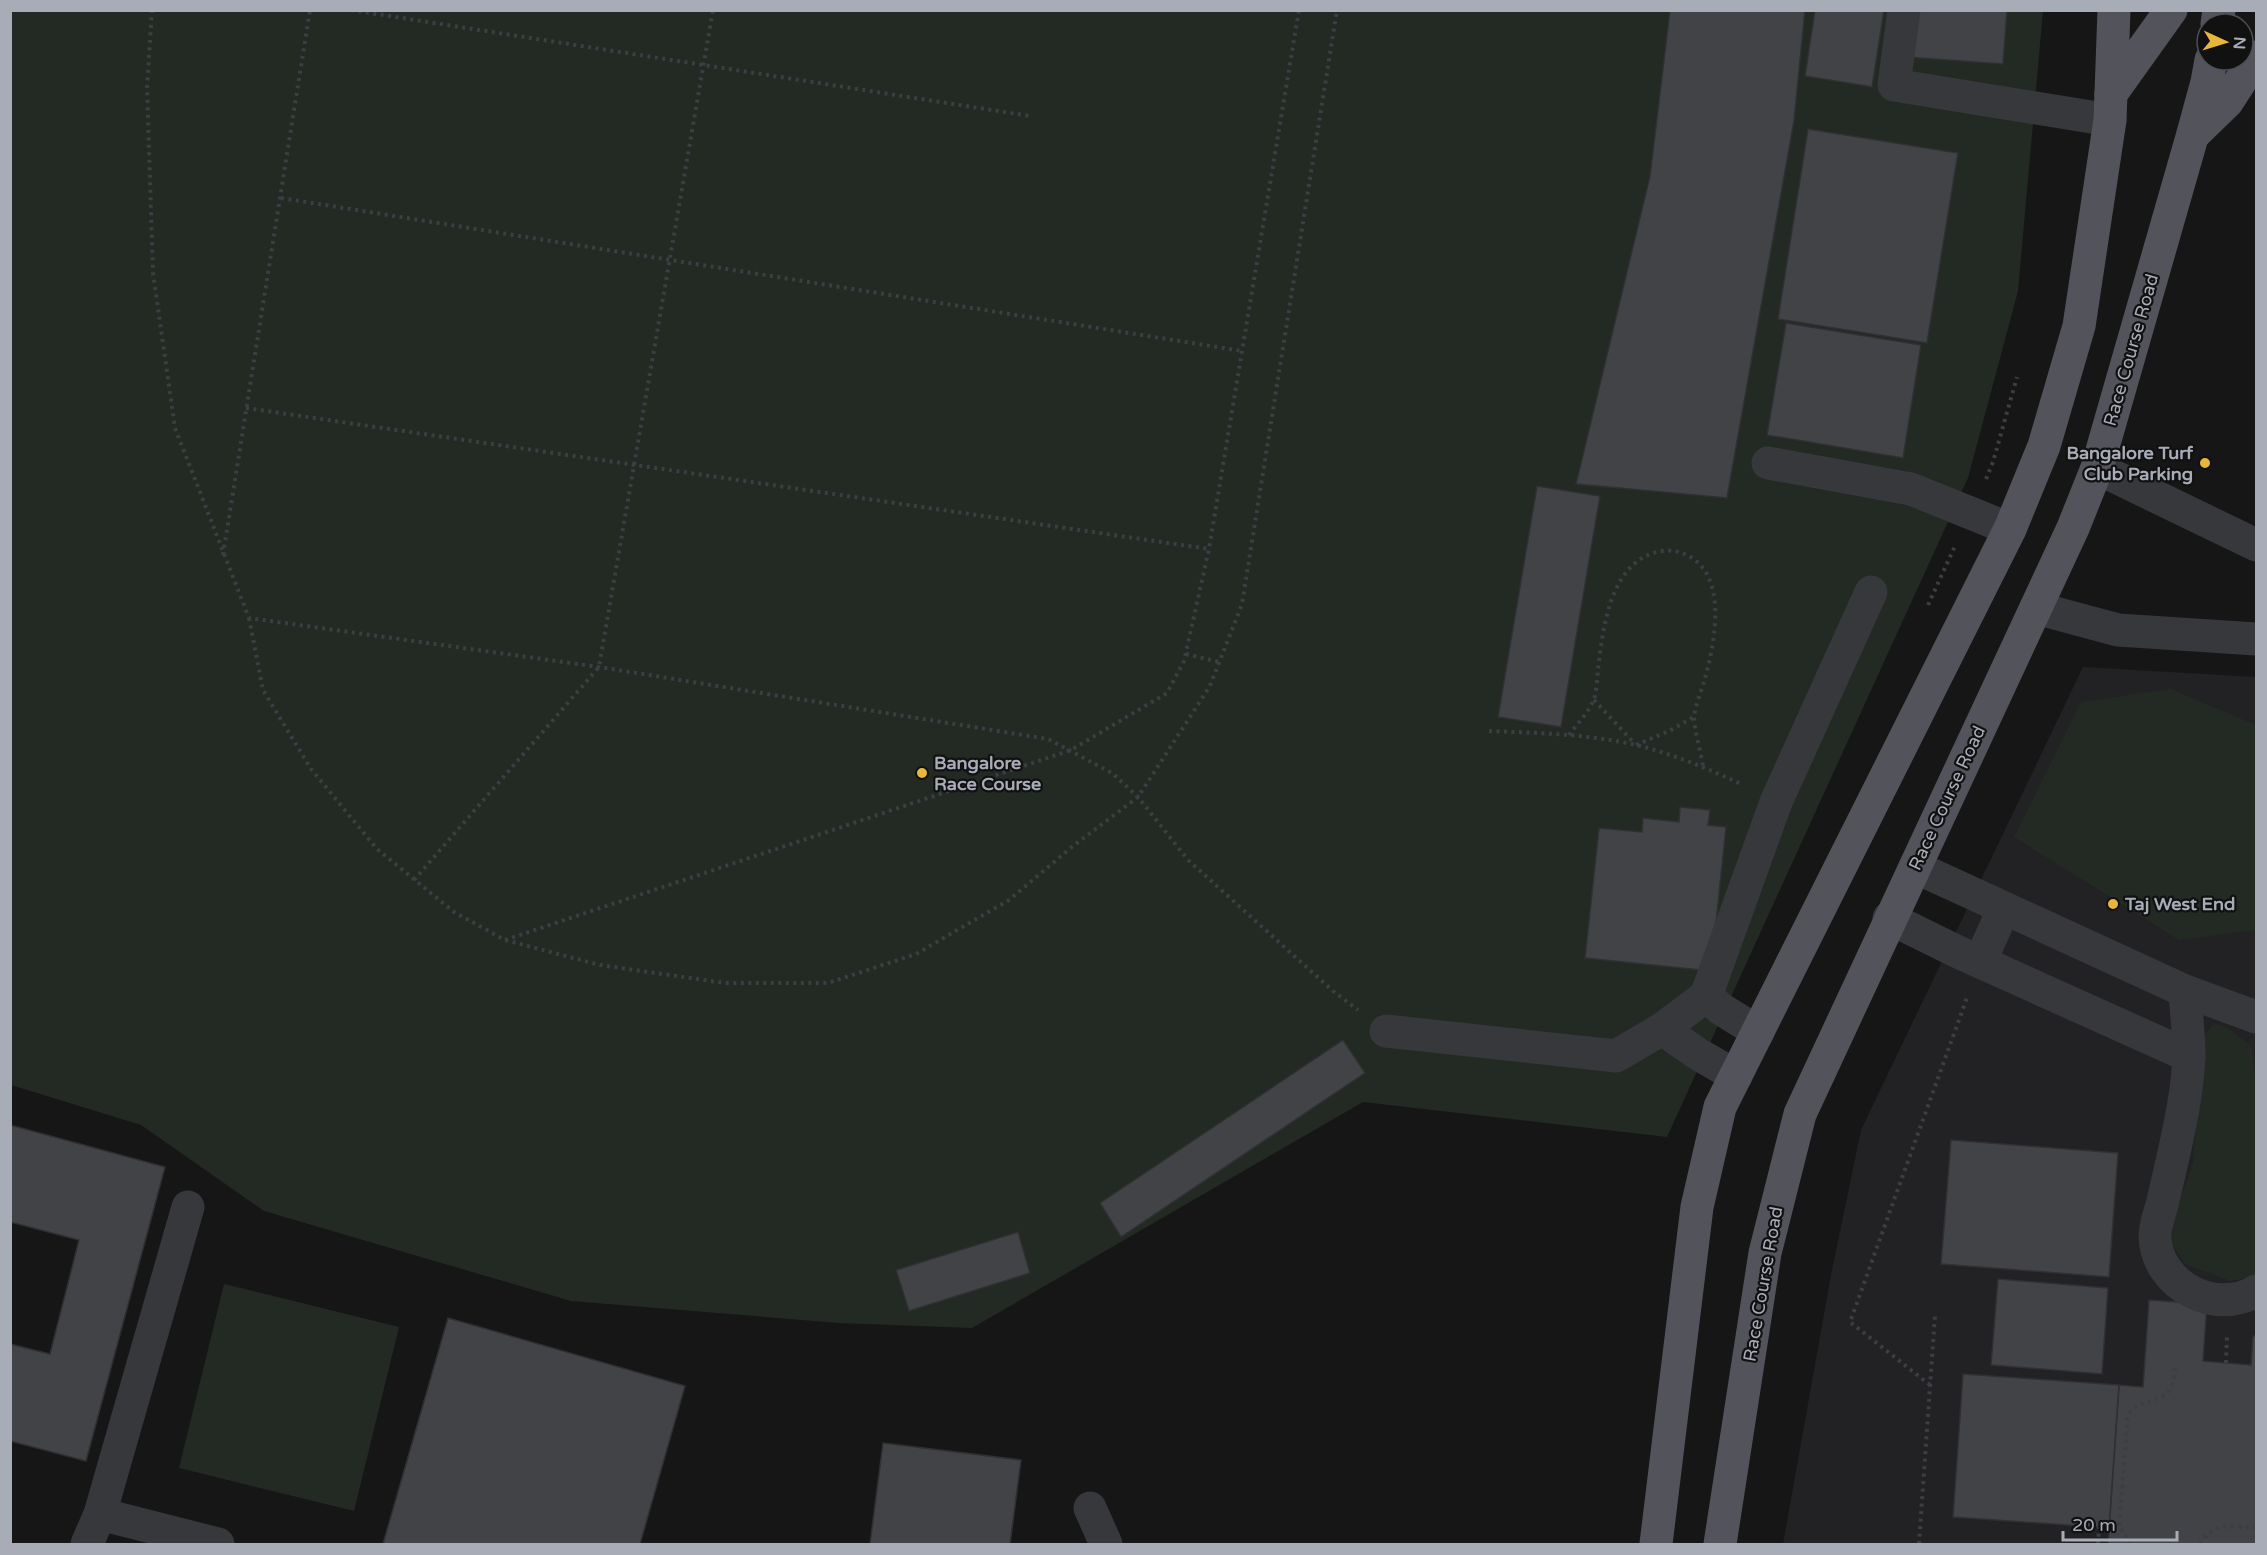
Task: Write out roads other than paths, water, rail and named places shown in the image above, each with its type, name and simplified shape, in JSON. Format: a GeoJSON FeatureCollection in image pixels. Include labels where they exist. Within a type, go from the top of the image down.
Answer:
{"type":"FeatureCollection","features":[{"type":"Feature","properties":{"kind":"main road"},"geometry":{"type":"LineString","coordinates":[[1656,1545],[1697,1207],[1720,1107],[2010,529],[2044,447],[2079,326],[2111,107],[2114,10]]}},
{"type":"Feature","properties":{"kind":"main road"},"geometry":{"type":"LineString","coordinates":[[2111,107],[2171,10]]}},
{"type":"Feature","properties":{"kind":"main road"},"geometry":{"type":"LineString","coordinates":[[2192,136],[2227,102],[2256,57]]}},
{"type":"Feature","properties":{"kind":"main road","name":"Race Course Road"},"geometry":{"type":"LineString","coordinates":[[1720,1545],[1765,1253],[1800,1114],[1889,918],[2073,528],[2097,468],[2209,72]]}},
{"type":"Feature","properties":{"kind":"lane"},"geometry":{"type":"LineString","coordinates":[[1905,10],[1894,85],[2111,107]]}},
{"type":"Feature","properties":{"kind":"lane"},"geometry":{"type":"LineString","coordinates":[[1768,463],[1911,489],[2010,529]]}},
{"type":"Feature","properties":{"kind":"lane"},"geometry":{"type":"LineString","coordinates":[[2097,468],[2256,545]]}},
{"type":"Feature","properties":{"kind":"lane"},"geometry":{"type":"LineString","coordinates":[[1386,1030],[1616,1056],[1662,1029],[1706,996],[1776,802],[1871,592]]}},
{"type":"Feature","properties":{"kind":"lane"},"geometry":{"type":"LineString","coordinates":[[2036,608],[2118,630],[2256,639]]}},
{"type":"Feature","properties":{"kind":"lane"},"geometry":{"type":"LineString","coordinates":[[1914,867],[2185,991],[2256,1017]]}},
{"type":"Feature","properties":{"kind":"lane"},"geometry":{"type":"LineString","coordinates":[[1980,962],[2004,908]]}},
{"type":"Feature","properties":{"kind":"lane"},"geometry":{"type":"LineString","coordinates":[[1889,918],[1980,962],[2189,1056]]}},
{"type":"Feature","properties":{"kind":"lane"},"geometry":{"type":"LineString","coordinates":[[2185,991],[2189,1056],[2180,1126],[2155,1235],[2158,1254],[2167,1271],[2180,1285],[2197,1295],[2215,1300],[2234,1299],[2256,1291]]}},
{"type":"Feature","properties":{"kind":"lane"},"geometry":{"type":"LineString","coordinates":[[1706,996],[1721,1009],[1758,1032]]}},
{"type":"Feature","properties":{"kind":"lane"},"geometry":{"type":"LineString","coordinates":[[1662,1029],[1698,1054],[1736,1076]]}},
{"type":"Feature","properties":{"kind":"lane"},"geometry":{"type":"LineString","coordinates":[[87,1545],[100,1514],[189,1207]]}},
{"type":"Feature","properties":{"kind":"lane"},"geometry":{"type":"LineString","coordinates":[[1090,1508],[1106,1545]]}},
{"type":"Feature","properties":{"kind":"lane"},"geometry":{"type":"LineString","coordinates":[[100,1514],[218,1545]]}},
{"type":"Feature","properties":{"kind":"place","name":"Bangalore Turf Club Parking"},"geometry":{"type":"Point","coordinates":[2205,463]}},
{"type":"Feature","properties":{"kind":"place","name":"Bangalore Race Course"},"geometry":{"type":"Point","coordinates":[922,773]}},
{"type":"Feature","properties":{"kind":"place","name":"Taj West End"},"geometry":{"type":"Point","coordinates":[2113,904]}}]}
